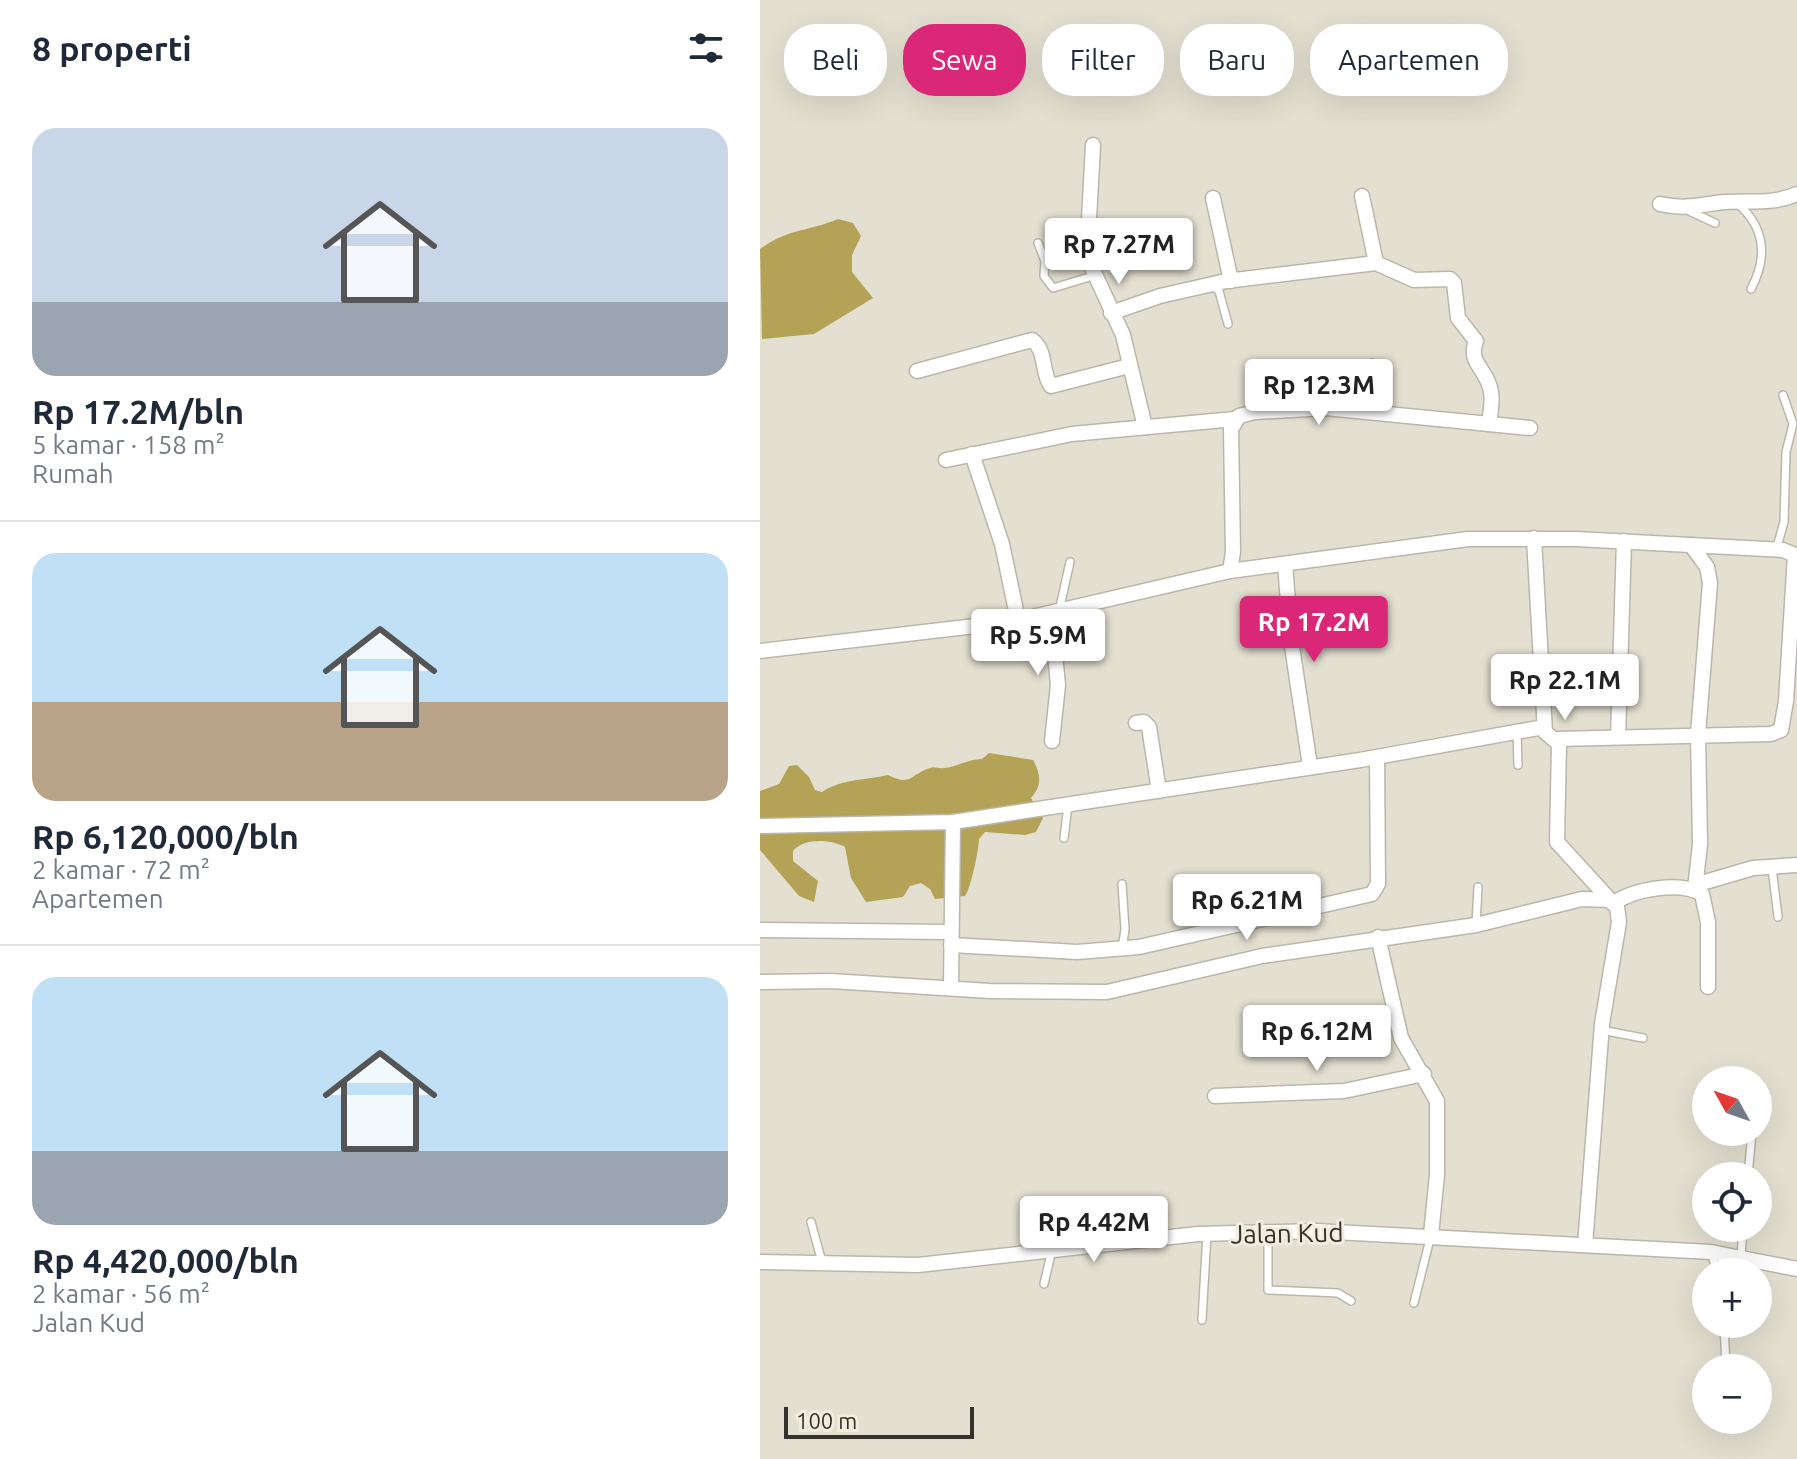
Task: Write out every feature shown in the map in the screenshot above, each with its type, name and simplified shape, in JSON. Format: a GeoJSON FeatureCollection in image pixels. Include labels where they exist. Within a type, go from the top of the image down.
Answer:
{"type":"FeatureCollection","features":[{"type":"Feature","properties":{"kind":"street"},"geometry":{"type":"LineString","coordinates":[[1093,145],[1092,212],[1087,249],[1093,276],[1123,335],[1145,427]]}},
{"type":"Feature","properties":{"kind":"street"},"geometry":{"type":"LineString","coordinates":[[1660,204],[1683,208],[1779,202],[1797,194]]}},
{"type":"Feature","properties":{"kind":"street"},"geometry":{"type":"LineString","coordinates":[[1362,196],[1376,263]]}},
{"type":"Feature","properties":{"kind":"street"},"geometry":{"type":"LineString","coordinates":[[1213,198],[1231,281]]}},
{"type":"Feature","properties":{"kind":"street"},"geometry":{"type":"LineString","coordinates":[[1111,313],[1149,299],[1211,284],[1376,263],[1414,280],[1445,278],[1454,283],[1458,318],[1476,341],[1471,356],[1491,392],[1489,424]]}},
{"type":"Feature","properties":{"kind":"street"},"geometry":{"type":"LineString","coordinates":[[917,371],[1032,340],[1040,347],[1051,386],[1129,366]]}},
{"type":"Feature","properties":{"kind":"street"},"geometry":{"type":"LineString","coordinates":[[946,460],[1072,434],[1235,419],[1255,412],[1336,408],[1530,428]]}},
{"type":"Feature","properties":{"kind":"street"},"geometry":{"type":"LineString","coordinates":[[1230,571],[1233,552],[1231,429],[1235,419]]}},
{"type":"Feature","properties":{"kind":"street"},"geometry":{"type":"LineString","coordinates":[[972,454],[1002,544],[1018,620]]}},
{"type":"Feature","properties":{"kind":"street"},"geometry":{"type":"LineString","coordinates":[[760,651],[1018,620],[1230,571],[1468,539],[1534,538],[1624,541],[1788,551],[1796,562],[1794,646],[1781,730],[1771,734],[1557,739],[1548,735],[1544,727],[1534,538]]}},
{"type":"Feature","properties":{"kind":"street"},"geometry":{"type":"LineString","coordinates":[[1618,737],[1624,541]]}},
{"type":"Feature","properties":{"kind":"street"},"geometry":{"type":"LineString","coordinates":[[1691,545],[1707,567],[1710,583],[1698,734],[1700,844],[1695,887],[1706,903],[1708,987]]}},
{"type":"Feature","properties":{"kind":"street"},"geometry":{"type":"LineString","coordinates":[[1285,564],[1291,640],[1310,766]]}},
{"type":"Feature","properties":{"kind":"street"},"geometry":{"type":"LineString","coordinates":[[1052,741],[1058,685],[1055,612]]}},
{"type":"Feature","properties":{"kind":"street"},"geometry":{"type":"LineString","coordinates":[[1136,723],[1149,727],[1159,791]]}},
{"type":"Feature","properties":{"kind":"street"},"geometry":{"type":"LineString","coordinates":[[760,826],[953,822],[1377,757],[1544,727]]}},
{"type":"Feature","properties":{"kind":"street"},"geometry":{"type":"LineString","coordinates":[[1557,739],[1557,842],[1612,901],[1619,922],[1601,1030],[1585,1245]]}},
{"type":"Feature","properties":{"kind":"street"},"geometry":{"type":"LineString","coordinates":[[760,930],[951,939],[1077,952],[1122,949],[1372,894],[1378,884],[1377,757]]}},
{"type":"Feature","properties":{"kind":"street"},"geometry":{"type":"LineString","coordinates":[[951,987],[953,822]]}},
{"type":"Feature","properties":{"kind":"street"},"geometry":{"type":"LineString","coordinates":[[760,982],[831,981],[1073,994],[1121,991],[1209,966],[1378,937],[1476,925],[1561,903],[1612,901],[1637,893],[1695,887],[1771,865],[1797,865]]}},
{"type":"Feature","properties":{"kind":"street"},"geometry":{"type":"LineString","coordinates":[[1378,937],[1401,1038],[1437,1101],[1437,1175],[1431,1235]]}},
{"type":"Feature","properties":{"kind":"street"},"geometry":{"type":"LineString","coordinates":[[1215,1096],[1344,1091],[1424,1074]]}},
{"type":"Feature","properties":{"kind":"street","name":"Jalan Kud"},"geometry":{"type":"LineString","coordinates":[[760,1262],[918,1265],[1207,1234],[1268,1232],[1431,1235],[1711,1252],[1797,1269]]}},
{"type":"Feature","properties":{"kind":"lane"},"geometry":{"type":"LineString","coordinates":[[1737,203],[1750,214],[1761,236],[1760,267],[1751,289]]}},
{"type":"Feature","properties":{"kind":"lane"},"geometry":{"type":"LineString","coordinates":[[1683,208],[1715,223]]}},
{"type":"Feature","properties":{"kind":"lane"},"geometry":{"type":"LineString","coordinates":[[1038,243],[1045,261],[1044,276],[1053,288],[1093,276]]}},
{"type":"Feature","properties":{"kind":"lane"},"geometry":{"type":"LineString","coordinates":[[1211,284],[1219,291],[1228,324]]}},
{"type":"Feature","properties":{"kind":"lane"},"geometry":{"type":"LineString","coordinates":[[1336,408],[1348,392],[1351,373],[1372,363]]}},
{"type":"Feature","properties":{"kind":"lane"},"geometry":{"type":"LineString","coordinates":[[1783,395],[1793,424],[1786,452],[1784,522],[1788,551]]}},
{"type":"Feature","properties":{"kind":"lane"},"geometry":{"type":"LineString","coordinates":[[1055,612],[1070,562]]}},
{"type":"Feature","properties":{"kind":"lane"},"geometry":{"type":"LineString","coordinates":[[1517,732],[1518,765]]}},
{"type":"Feature","properties":{"kind":"lane"},"geometry":{"type":"LineString","coordinates":[[1064,838],[1068,805]]}},
{"type":"Feature","properties":{"kind":"lane"},"geometry":{"type":"LineString","coordinates":[[1771,865],[1778,917]]}},
{"type":"Feature","properties":{"kind":"lane"},"geometry":{"type":"LineString","coordinates":[[1122,884],[1125,929],[1122,949]]}},
{"type":"Feature","properties":{"kind":"lane"},"geometry":{"type":"LineString","coordinates":[[1476,925],[1478,887]]}},
{"type":"Feature","properties":{"kind":"lane"},"geometry":{"type":"LineString","coordinates":[[1601,1030],[1643,1038]]}},
{"type":"Feature","properties":{"kind":"lane"},"geometry":{"type":"LineString","coordinates":[[811,1222],[823,1264]]}},
{"type":"Feature","properties":{"kind":"lane"},"geometry":{"type":"LineString","coordinates":[[1268,1232],[1268,1290],[1338,1293],[1351,1301]]}},
{"type":"Feature","properties":{"kind":"lane"},"geometry":{"type":"LineString","coordinates":[[1202,1320],[1207,1234]]}},
{"type":"Feature","properties":{"kind":"lane"},"geometry":{"type":"LineString","coordinates":[[1414,1303],[1431,1235]]}},
{"type":"Feature","properties":{"kind":"lane"},"geometry":{"type":"LineString","coordinates":[[1741,1256],[1742,1242]]}},
{"type":"Feature","properties":{"kind":"lane"},"geometry":{"type":"LineString","coordinates":[[1044,1284],[1052,1250]]}},
{"type":"Feature","properties":{"kind":"lane"},"geometry":{"type":"LineString","coordinates":[[1711,1252],[1713,1258]]}},
{"type":"Feature","properties":{"kind":"shaded area"},"geometry":{"type":"Polygon","coordinates":[[[838,219],[853,223],[861,236],[852,255],[852,272],[873,298],[814,334],[762,339],[760,249],[789,234],[838,219]]]}},
{"type":"Feature","properties":{"kind":"shaded area"},"geometry":{"type":"Polygon","coordinates":[[[989,753],[1033,760],[1039,780],[1031,798],[1043,818],[1036,832],[1025,835],[985,832],[979,839],[965,896],[935,899],[930,889],[921,883],[910,886],[903,897],[866,902],[851,878],[845,847],[818,841],[804,844],[793,851],[793,861],[818,881],[814,902],[799,896],[760,850],[760,791],[779,784],[789,766],[797,765],[809,777],[815,790],[822,792],[845,782],[888,775],[907,780],[930,768],[982,759],[989,753]]]}}]}
